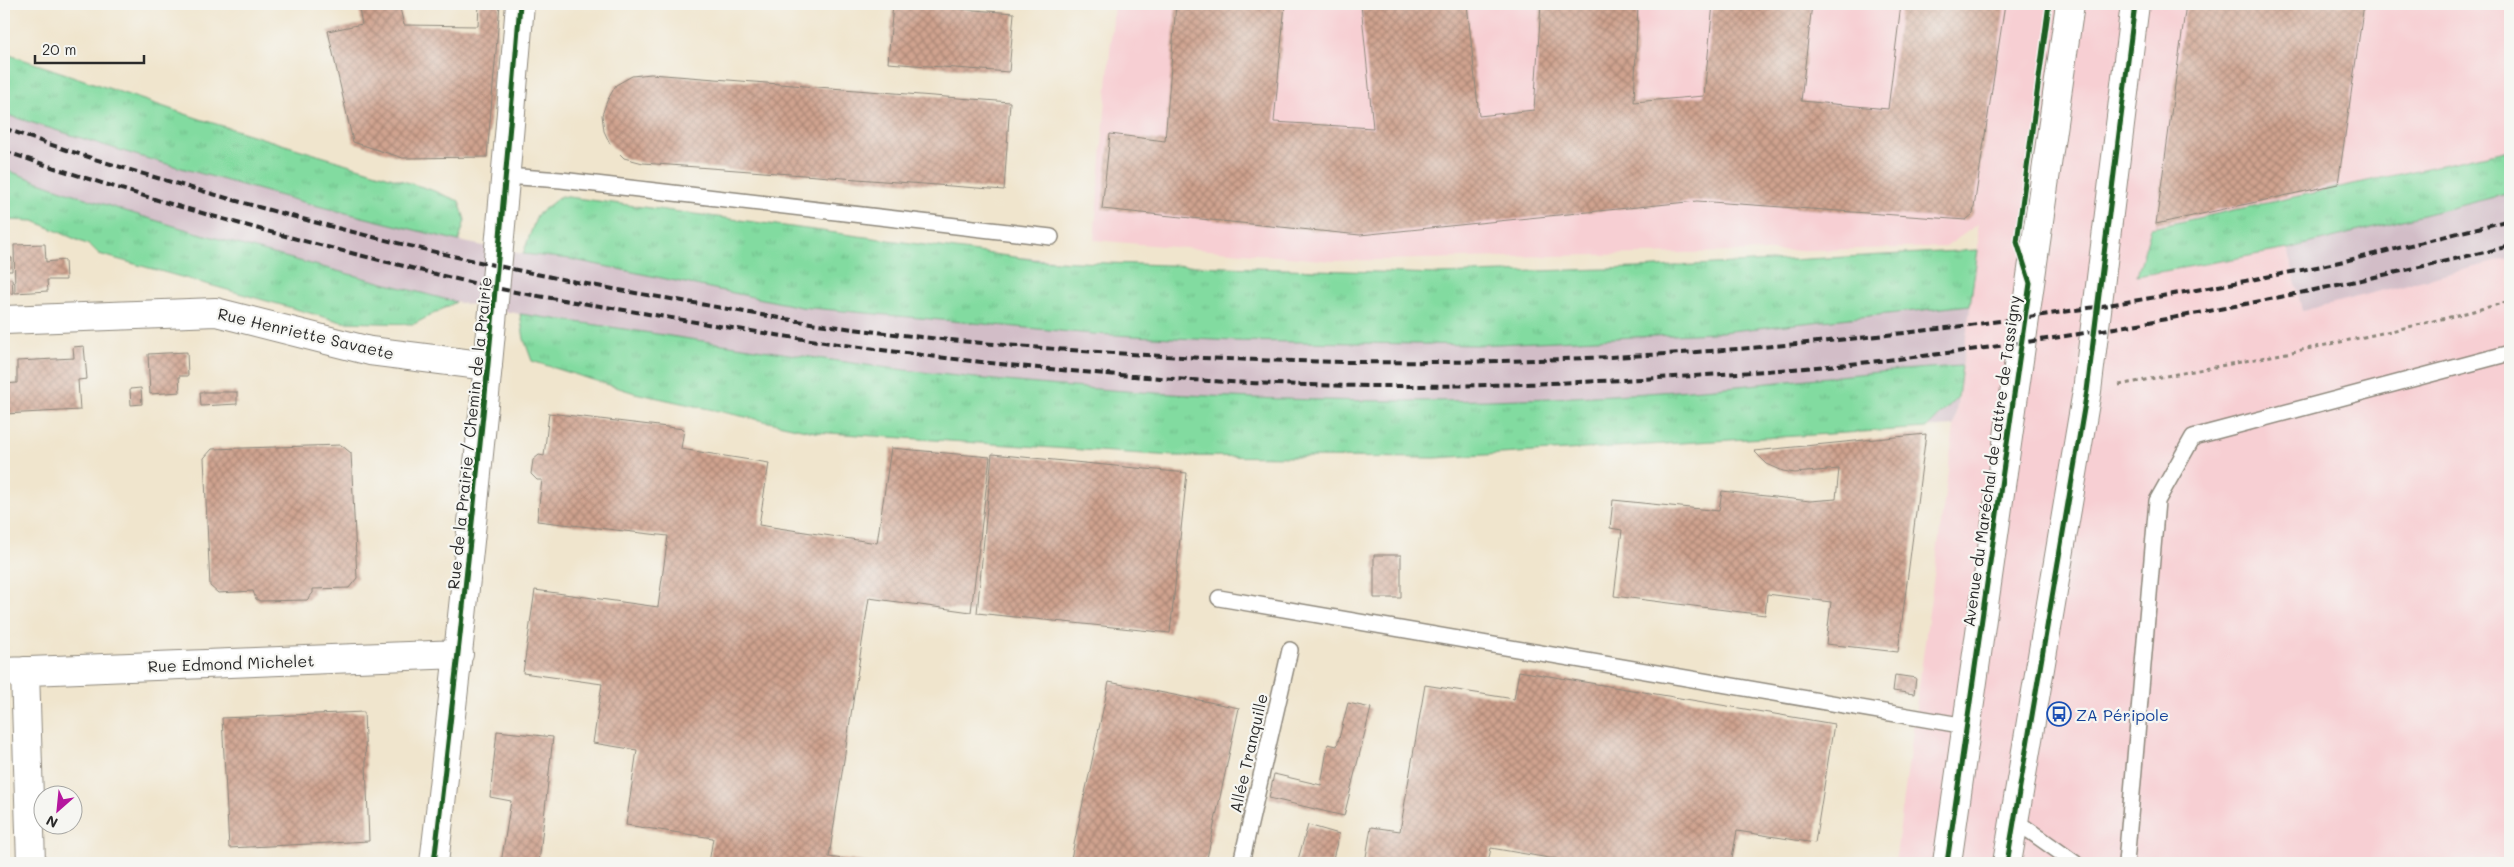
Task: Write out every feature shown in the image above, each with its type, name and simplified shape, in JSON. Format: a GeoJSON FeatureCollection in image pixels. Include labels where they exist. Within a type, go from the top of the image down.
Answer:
{"type":"FeatureCollection","features":[{"type":"Feature","properties":{"kind":"street","name":"Rue de la Prairie / Chemin de la Prairie"},"geometry":{"type":"LineString","coordinates":[[434,863],[459,654],[488,366],[520,4]]}},
{"type":"Feature","properties":{"kind":"street","name":"Avenue du Maréchal de Lattre de Tassigny"},"geometry":{"type":"LineString","coordinates":[[1946,863],[2070,4]]}},
{"type":"Feature","properties":{"kind":"street"},"geometry":{"type":"LineString","coordinates":[[2007,863],[2087,391],[2134,4]]}},
{"type":"Feature","properties":{"kind":"street","name":"Rue Henriette Savaete"},"geometry":{"type":"LineString","coordinates":[[4,320],[216,312],[370,350],[488,366]]}},
{"type":"Feature","properties":{"kind":"street","name":"Rue Edmond Michelet"},"geometry":{"type":"LineString","coordinates":[[14,671],[459,654]]}},
{"type":"Feature","properties":{"kind":"street"},"geometry":{"type":"LineString","coordinates":[[14,671],[31,863]]}},
{"type":"Feature","properties":{"kind":"lane"},"geometry":{"type":"LineString","coordinates":[[506,176],[561,180],[1051,237]]}},
{"type":"Feature","properties":{"kind":"lane"},"geometry":{"type":"LineString","coordinates":[[2126,863],[2157,501],[2194,437],[2510,353]]}},
{"type":"Feature","properties":{"kind":"lane"},"geometry":{"type":"LineString","coordinates":[[1219,598],[1966,726]]}},
{"type":"Feature","properties":{"kind":"lane","name":"Allée Tranquille"},"geometry":{"type":"LineString","coordinates":[[1240,863],[1290,650]]}},
{"type":"Feature","properties":{"kind":"lane"},"geometry":{"type":"LineString","coordinates":[[2013,819],[2075,863]]}},
{"type":"Feature","properties":{"kind":"path"},"geometry":{"type":"LineString","coordinates":[[2087,391],[2248,362],[2464,314],[2510,301]]}},
{"type":"Feature","properties":{"kind":"shaded area"},"geometry":{"type":"Polygon","coordinates":[[[1114,4],[2510,4],[2510,863],[1895,863],[1978,250],[1978,224],[1946,247],[1334,261],[1094,240],[1114,4]]]}},
{"type":"Feature","properties":{"kind":"shaded area"},"geometry":{"type":"Polygon","coordinates":[[[4,53],[203,120],[429,189],[459,201],[465,220],[459,241],[523,254],[537,215],[1077,262],[1436,274],[1638,268],[1978,250],[1954,426],[1435,458],[1173,456],[815,432],[635,393],[532,361],[524,339],[520,314],[456,302],[414,324],[342,322],[99,254],[91,246],[34,221],[8,220],[9,232],[4,229],[4,53]]]}},
{"type":"Feature","properties":{"kind":"shaded area"},"geometry":{"type":"Polygon","coordinates":[[[2510,193],[2510,258],[2302,311],[2288,249],[2510,193]]]}},
{"type":"Feature","properties":{"kind":"green space"},"geometry":{"type":"Polygon","coordinates":[[[4,53],[203,120],[429,189],[459,201],[465,220],[459,241],[310,204],[142,157],[4,114],[4,53]]]}},
{"type":"Feature","properties":{"kind":"green space"},"geometry":{"type":"Polygon","coordinates":[[[2510,150],[2510,193],[2288,249],[2137,276],[2151,228],[2510,150]]]}},
{"type":"Feature","properties":{"kind":"green space"},"geometry":{"type":"Polygon","coordinates":[[[4,169],[115,208],[228,242],[456,302],[414,324],[342,322],[99,254],[91,246],[34,221],[8,220],[9,232],[4,229],[4,169]]]}},
{"type":"Feature","properties":{"kind":"green space"},"geometry":{"type":"Polygon","coordinates":[[[561,196],[1037,260],[1077,262],[1436,274],[1638,268],[1978,250],[1970,305],[1712,333],[1478,345],[1236,341],[1092,334],[801,307],[570,259],[523,254],[537,215],[561,196]]]}},
{"type":"Feature","properties":{"kind":"green space"},"geometry":{"type":"Polygon","coordinates":[[[520,314],[829,360],[940,374],[1141,392],[1276,399],[1410,401],[1563,398],[1716,388],[1962,366],[1958,397],[1927,428],[1435,458],[1173,456],[815,432],[635,393],[532,361],[524,339],[520,314]]]}},
{"type":"Feature","properties":{"kind":"building"},"geometry":{"type":"Polygon","coordinates":[[[358,4],[399,4],[404,25],[478,26],[479,4],[500,4],[487,157],[403,158],[353,142],[328,31],[362,24],[358,4]]]}},
{"type":"Feature","properties":{"kind":"building"},"geometry":{"type":"Polygon","coordinates":[[[893,4],[1014,13],[1009,72],[888,63],[893,4]]]}},
{"type":"Feature","properties":{"kind":"building"},"geometry":{"type":"Polygon","coordinates":[[[1176,4],[1285,4],[1274,122],[1373,128],[1361,4],[1467,4],[1479,116],[1534,110],[1541,4],[1638,4],[1634,102],[1704,96],[1713,4],[1812,4],[1801,101],[1888,109],[1901,4],[2005,4],[1973,214],[1966,220],[1697,201],[1360,235],[1102,209],[1110,134],[1165,141],[1176,4]]]}},
{"type":"Feature","properties":{"kind":"building"},"geometry":{"type":"Polygon","coordinates":[[[2186,4],[2364,4],[2338,184],[2156,224],[2186,4]]]}},
{"type":"Feature","properties":{"kind":"building"},"geometry":{"type":"Polygon","coordinates":[[[651,74],[1010,102],[1004,190],[643,163],[624,158],[610,144],[604,131],[602,115],[616,85],[632,76],[651,74]]]}},
{"type":"Feature","properties":{"kind":"building"},"geometry":{"type":"Polygon","coordinates":[[[45,244],[46,262],[65,260],[66,280],[47,280],[48,291],[15,293],[14,245],[45,244]]]}},
{"type":"Feature","properties":{"kind":"building"},"geometry":{"type":"Polygon","coordinates":[[[4,258],[12,258],[12,271],[4,271],[4,258]]]}},
{"type":"Feature","properties":{"kind":"building"},"geometry":{"type":"Polygon","coordinates":[[[12,279],[13,293],[4,294],[4,280],[12,279]]]}},
{"type":"Feature","properties":{"kind":"building"},"geometry":{"type":"Polygon","coordinates":[[[84,346],[87,379],[78,380],[80,410],[4,414],[4,384],[17,383],[17,361],[74,358],[73,347],[84,346]]]}},
{"type":"Feature","properties":{"kind":"building"},"geometry":{"type":"Polygon","coordinates":[[[187,352],[188,376],[179,376],[180,392],[150,394],[148,354],[187,352]]]}},
{"type":"Feature","properties":{"kind":"building"},"geometry":{"type":"Polygon","coordinates":[[[141,388],[142,404],[131,405],[130,389],[141,388]]]}},
{"type":"Feature","properties":{"kind":"building"},"geometry":{"type":"Polygon","coordinates":[[[200,392],[237,392],[237,404],[201,406],[200,392]]]}},
{"type":"Feature","properties":{"kind":"building"},"geometry":{"type":"Polygon","coordinates":[[[549,413],[684,429],[681,449],[769,463],[759,525],[877,543],[891,448],[990,457],[971,612],[869,598],[829,857],[870,863],[709,863],[713,838],[626,825],[637,750],[593,743],[602,684],[523,673],[535,590],[658,607],[668,536],[537,521],[542,480],[537,480],[531,474],[533,460],[539,455],[544,456],[549,413]]]}},
{"type":"Feature","properties":{"kind":"building"},"geometry":{"type":"Polygon","coordinates":[[[1926,434],[1898,652],[1826,644],[1831,602],[1767,594],[1765,615],[1614,596],[1622,530],[1610,528],[1613,500],[1719,511],[1722,491],[1810,501],[1836,499],[1839,469],[1795,473],[1783,471],[1767,464],[1754,451],[1926,434]]]}},
{"type":"Feature","properties":{"kind":"building"},"geometry":{"type":"Polygon","coordinates":[[[341,445],[351,453],[357,578],[349,588],[313,589],[313,593],[307,600],[260,601],[256,599],[253,591],[218,593],[210,586],[204,458],[212,449],[341,445]]]}},
{"type":"Feature","properties":{"kind":"building"},"geometry":{"type":"Polygon","coordinates":[[[992,454],[1187,473],[1170,633],[977,613],[992,454]]]}},
{"type":"Feature","properties":{"kind":"building"},"geometry":{"type":"Polygon","coordinates":[[[1374,555],[1401,555],[1401,598],[1374,598],[1374,555]]]}},
{"type":"Feature","properties":{"kind":"building"},"geometry":{"type":"Polygon","coordinates":[[[1519,671],[1834,724],[1815,843],[1737,831],[1731,863],[1578,863],[1491,848],[1488,863],[1365,863],[1371,827],[1400,831],[1425,685],[1514,699],[1519,671]]]}},
{"type":"Feature","properties":{"kind":"building"},"geometry":{"type":"Polygon","coordinates":[[[1895,675],[1916,678],[1914,694],[1893,691],[1895,675]]]}},
{"type":"Feature","properties":{"kind":"building"},"geometry":{"type":"Polygon","coordinates":[[[1109,682],[1239,708],[1206,863],[1070,863],[1109,682]]]}},
{"type":"Feature","properties":{"kind":"building"},"geometry":{"type":"Polygon","coordinates":[[[1348,703],[1371,708],[1344,816],[1269,798],[1274,774],[1321,785],[1328,744],[1337,746],[1348,703]]]}},
{"type":"Feature","properties":{"kind":"building"},"geometry":{"type":"Polygon","coordinates":[[[364,712],[369,841],[229,848],[222,718],[364,712]]]}},
{"type":"Feature","properties":{"kind":"building"},"geometry":{"type":"Polygon","coordinates":[[[497,731],[553,737],[539,863],[501,863],[511,801],[490,797],[497,731]]]}},
{"type":"Feature","properties":{"kind":"building"},"geometry":{"type":"Polygon","coordinates":[[[1308,825],[1339,834],[1332,863],[1297,863],[1308,825]]]}},
{"type":"Feature","properties":{"kind":"railway"},"geometry":{"type":"LineString","coordinates":[[4,128],[113,165],[276,212],[434,252],[540,275],[647,295],[798,321],[922,337],[1129,354],[1274,361],[1420,362],[1565,359],[1710,351],[1855,338],[1999,321],[2143,299],[2343,261],[2510,220]]}},
{"type":"Feature","properties":{"kind":"railway"},"geometry":{"type":"LineString","coordinates":[[4,151],[136,194],[269,232],[480,285],[521,293],[821,342],[902,353],[1063,370],[1226,382],[1369,386],[1556,383],[1681,377],[1894,359],[1983,348],[2160,320],[2335,285],[2510,246]]}},
{"type":"Feature","properties":{"kind":"cycle path"},"geometry":{"type":"LineString","coordinates":[[434,863],[481,434],[520,4]]}},
{"type":"Feature","properties":{"kind":"cycle path"},"geometry":{"type":"LineString","coordinates":[[1947,863],[2030,283],[2017,242],[2049,4]]}},
{"type":"Feature","properties":{"kind":"cycle path"},"geometry":{"type":"LineString","coordinates":[[2007,863],[2087,391],[2135,4]]}},
{"type":"Feature","properties":{"kind":"place","name":"ZA Péripole"},"geometry":{"type":"Point","coordinates":[2059,714]}}]}
